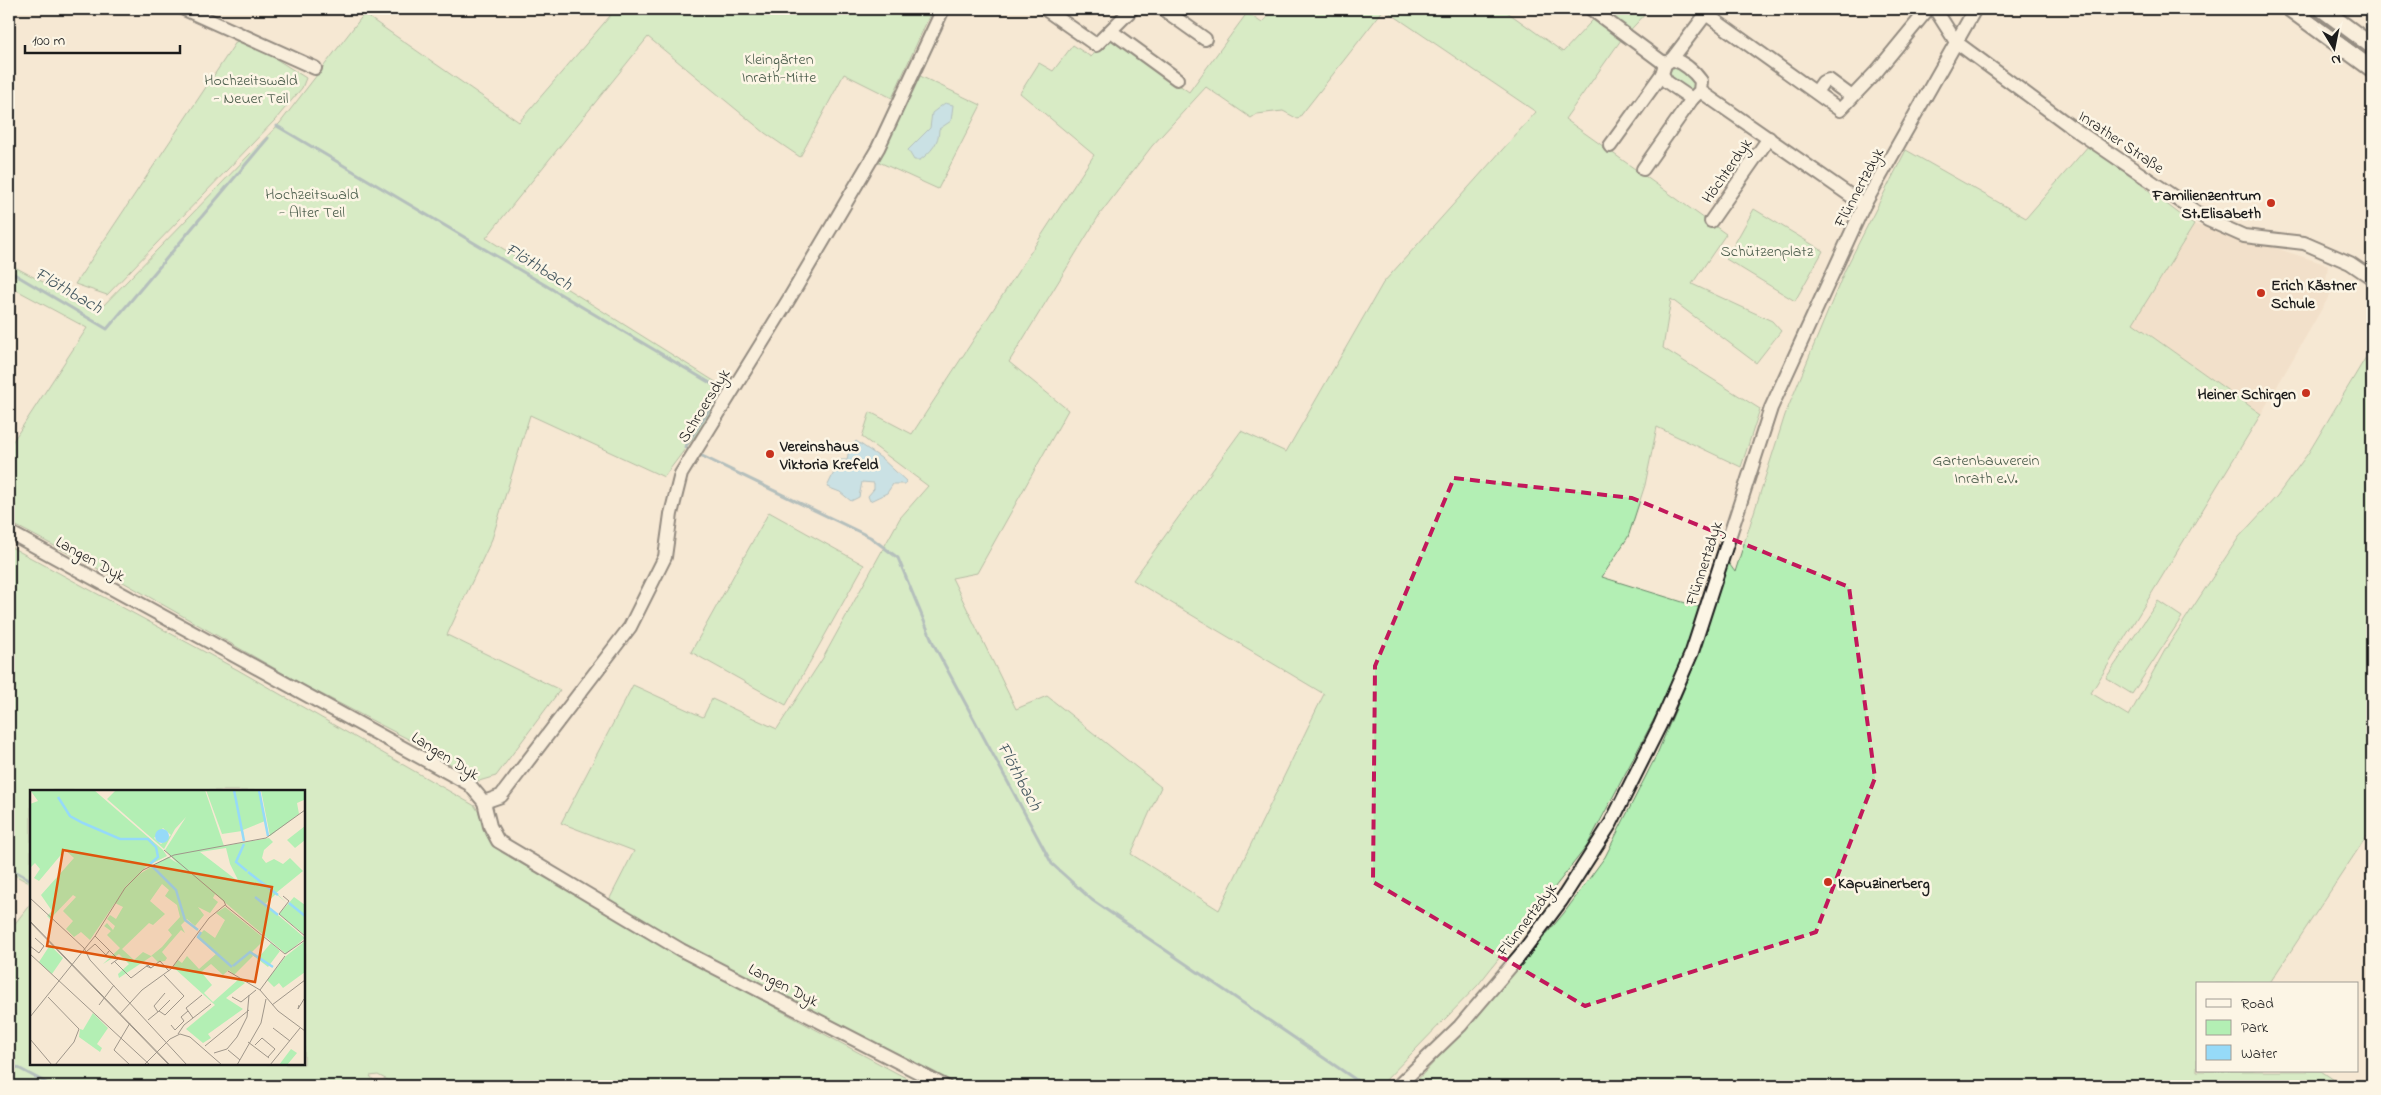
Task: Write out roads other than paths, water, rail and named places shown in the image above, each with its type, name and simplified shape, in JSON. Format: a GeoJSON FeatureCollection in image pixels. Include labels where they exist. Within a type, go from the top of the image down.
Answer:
{"type":"FeatureCollection","features":[{"type":"Feature","properties":{"kind":"street"},"geometry":{"type":"LineString","coordinates":[[184,9],[315,68]]}},
{"type":"Feature","properties":{"kind":"street","name":"Schroersdyk"},"geometry":{"type":"LineString","coordinates":[[484,802],[500,796],[630,627],[665,557],[681,474],[789,299],[878,148],[943,9]]}},
{"type":"Feature","properties":{"kind":"street"},"geometry":{"type":"LineString","coordinates":[[1045,9],[1096,45],[1132,9]]}},
{"type":"Feature","properties":{"kind":"street"},"geometry":{"type":"LineString","coordinates":[[1163,9],[1205,39]]}},
{"type":"Feature","properties":{"kind":"street"},"geometry":{"type":"LineString","coordinates":[[1591,9],[1666,66]]}},
{"type":"Feature","properties":{"kind":"street"},"geometry":{"type":"LineString","coordinates":[[1610,146],[1666,66],[1706,14],[1840,110],[1877,71],[1928,9]]}},
{"type":"Feature","properties":{"kind":"street","name":"Inrather Straße"},"geometry":{"type":"LineString","coordinates":[[1935,9],[1956,42],[2070,126],[2208,220],[2244,236],[2304,243],[2350,263],[2372,278]]}},
{"type":"Feature","properties":{"kind":"street","name":"Flünnertzdyk"},"geometry":{"type":"LineString","coordinates":[[1398,1086],[1460,1026],[1522,953],[1585,864],[1625,796],[1660,725],[1692,652],[1771,408],[1864,205],[1975,9]]}},
{"type":"Feature","properties":{"kind":"street"},"geometry":{"type":"LineString","coordinates":[[2290,9],[2372,69]]}},
{"type":"Feature","properties":{"kind":"street"},"geometry":{"type":"LineString","coordinates":[[2322,9],[2372,46]]}},
{"type":"Feature","properties":{"kind":"street"},"geometry":{"type":"LineString","coordinates":[[1111,31],[1177,79]]}},
{"type":"Feature","properties":{"kind":"street"},"geometry":{"type":"LineString","coordinates":[[1643,169],[1696,95],[1701,81],[1695,71],[1682,62],[1666,66]]}},
{"type":"Feature","properties":{"kind":"street","name":"Höchterdyk"},"geometry":{"type":"LineString","coordinates":[[1666,66],[1667,82],[1696,95],[1769,138],[1864,205]]}},
{"type":"Feature","properties":{"kind":"street","name":"Höchterdyk"},"geometry":{"type":"LineString","coordinates":[[1711,221],[1769,138]]}},
{"type":"Feature","properties":{"kind":"street","name":"Langen Dyk"},"geometry":{"type":"LineString","coordinates":[[9,532],[469,784],[484,802],[490,826],[498,841],[681,950],[945,1086]]}},
{"type":"Feature","properties":{"kind":"water"},"geometry":{"type":"Polygon","coordinates":[[[945,103],[953,105],[951,121],[939,129],[938,139],[928,154],[920,160],[914,160],[908,150],[930,128],[932,113],[945,103]]]}},
{"type":"Feature","properties":{"kind":"water"},"geometry":{"type":"Polygon","coordinates":[[[856,441],[881,458],[906,481],[905,484],[893,484],[887,493],[870,501],[868,496],[874,489],[874,483],[862,482],[859,497],[851,501],[840,492],[827,487],[840,460],[847,460],[849,449],[856,441]]]}},
{"type":"Feature","properties":{"kind":"waterway","name":"Flöthbach"},"geometry":{"type":"LineString","coordinates":[[277,126],[722,390],[685,447],[691,450]]}},
{"type":"Feature","properties":{"kind":"waterway","name":"Flöthbach"},"geometry":{"type":"LineString","coordinates":[[9,271],[107,329],[268,138]]}},
{"type":"Feature","properties":{"kind":"waterway","name":"Flöthbach"},"geometry":{"type":"LineString","coordinates":[[698,454],[870,537],[898,558],[934,645],[1052,864],[1092,900],[1365,1086]]}},
{"type":"Feature","properties":{"kind":"waterway"},"geometry":{"type":"LineString","coordinates":[[9,868],[30,879]]}},
{"type":"Feature","properties":{"kind":"waterway"},"geometry":{"type":"LineString","coordinates":[[9,1063],[52,1086]]}},
{"type":"Feature","properties":{"kind":"tram line"},"geometry":{"type":"LineString","coordinates":[[2303,9],[2372,59]]}},
{"type":"Feature","properties":{"kind":"place","name":"Familienzentrum St.Elisabeth"},"geometry":{"type":"Point","coordinates":[2271,203]}},
{"type":"Feature","properties":{"kind":"place","name":"Erich Kästner Schule"},"geometry":{"type":"Point","coordinates":[2261,293]}},
{"type":"Feature","properties":{"kind":"place","name":"Heiner Schirgen"},"geometry":{"type":"Point","coordinates":[2306,393]}},
{"type":"Feature","properties":{"kind":"place","name":"Vereinshaus Viktoria Krefeld"},"geometry":{"type":"Point","coordinates":[770,454]}},
{"type":"Feature","properties":{"kind":"place","name":"Kapuzinerberg"},"geometry":{"type":"Point","coordinates":[1828,882]}},
{"type":"Feature","properties":{"kind":"park label","name":"Kleingärten Inrath-Mitte"},"geometry":{"type":"Point","coordinates":[779,67]}},
{"type":"Feature","properties":{"kind":"park label","name":"Hochzeitswald - Neuer Teil"},"geometry":{"type":"Point","coordinates":[251,88]}},
{"type":"Feature","properties":{"kind":"park label","name":"Hochzeitswald - Alter Teil"},"geometry":{"type":"Point","coordinates":[312,202]}},
{"type":"Feature","properties":{"kind":"park label","name":"Schützenplatz"},"geometry":{"type":"Point","coordinates":[1767,250]}},
{"type":"Feature","properties":{"kind":"park label","name":"Gartenbauverein Inrath e.V."},"geometry":{"type":"Point","coordinates":[1986,468]}}]}
